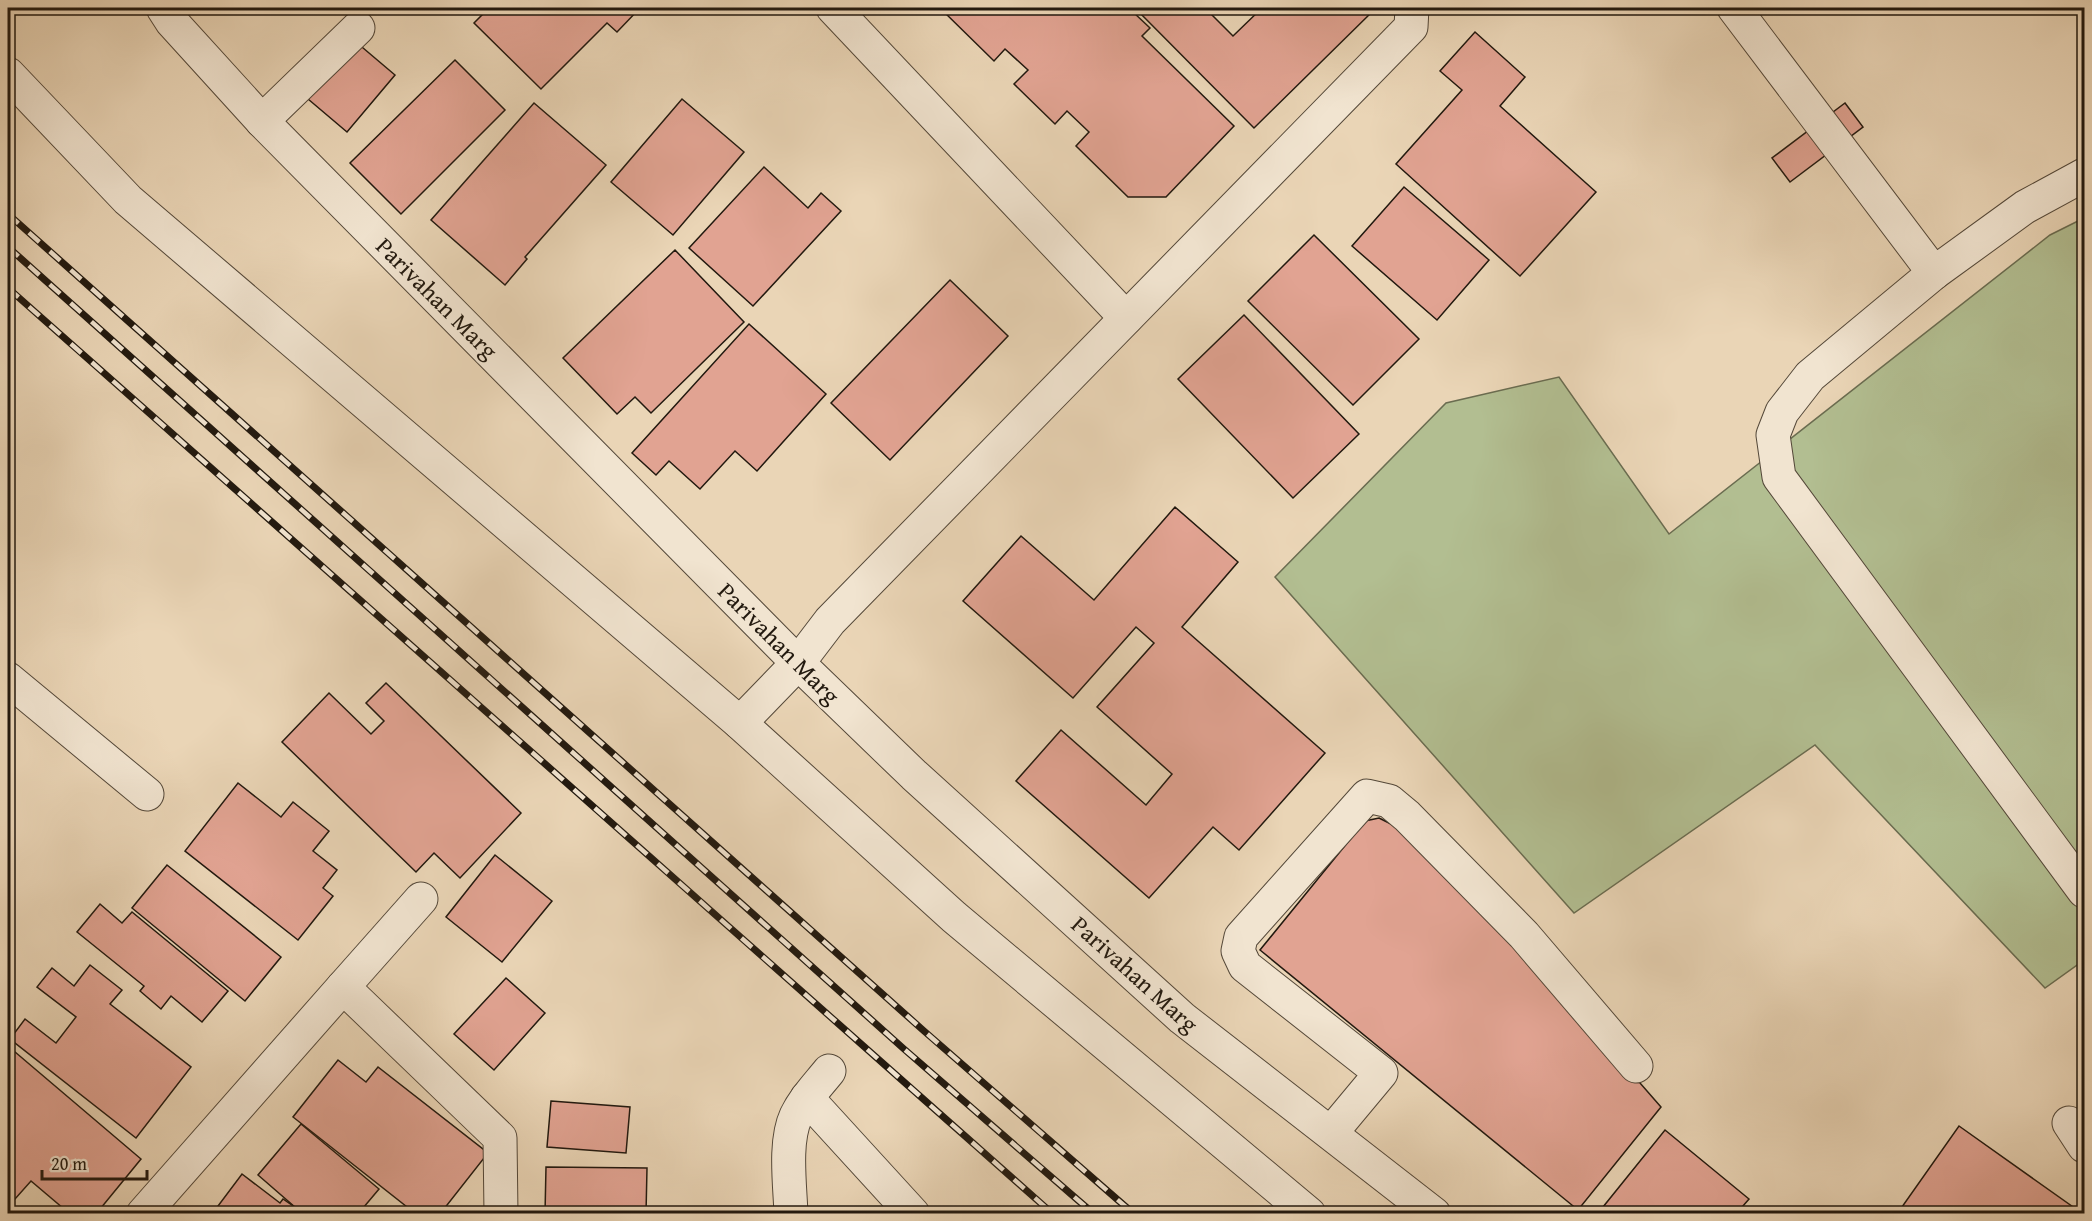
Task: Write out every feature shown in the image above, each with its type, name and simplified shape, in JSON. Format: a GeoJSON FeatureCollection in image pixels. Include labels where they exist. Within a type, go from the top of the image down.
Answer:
{"type":"FeatureCollection","features":[{"type":"Feature","properties":{"kind":"street"},"geometry":{"type":"LineString","coordinates":[[833,8],[1126,318]]}},
{"type":"Feature","properties":{"kind":"street"},"geometry":{"type":"LineString","coordinates":[[741,723],[798,663],[830,621],[1411,27],[1412,8]]}},
{"type":"Feature","properties":{"kind":"street"},"geometry":{"type":"LineString","coordinates":[[1734,8],[1934,273]]}},
{"type":"Feature","properties":{"kind":"street","name":"Parivahan Marg"},"geometry":{"type":"LineString","coordinates":[[177,12],[262,121],[798,663],[914,775],[1182,1018],[1434,1214]]}},
{"type":"Feature","properties":{"kind":"street"},"geometry":{"type":"LineString","coordinates":[[262,121],[358,28]]}},
{"type":"Feature","properties":{"kind":"street"},"geometry":{"type":"LineString","coordinates":[[8,74],[128,201],[741,723],[954,917],[1309,1214]]}},
{"type":"Feature","properties":{"kind":"street"},"geometry":{"type":"LineString","coordinates":[[2085,175],[2025,207],[1934,273],[1810,376],[1782,412],[1773,435],[1779,477],[2085,891]]}},
{"type":"Feature","properties":{"kind":"street"},"geometry":{"type":"LineString","coordinates":[[8,679],[147,794]]}},
{"type":"Feature","properties":{"kind":"street"},"geometry":{"type":"LineString","coordinates":[[1330,1133],[1381,1073],[1245,966],[1238,951],[1241,937],[1367,796],[1389,801],[1407,816],[1524,935],[1636,1066]]}},
{"type":"Feature","properties":{"kind":"street"},"geometry":{"type":"LineString","coordinates":[[143,1214],[421,899]]}},
{"type":"Feature","properties":{"kind":"street"},"geometry":{"type":"LineString","coordinates":[[343,987],[500,1138],[501,1214]]}},
{"type":"Feature","properties":{"kind":"street"},"geometry":{"type":"LineString","coordinates":[[790,1214],[790,1143],[795,1118],[807,1098],[829,1071]]}},
{"type":"Feature","properties":{"kind":"street"},"geometry":{"type":"LineString","coordinates":[[807,1098],[914,1214]]}},
{"type":"Feature","properties":{"kind":"green space"},"geometry":{"type":"Polygon","coordinates":[[[2084,218],[2084,960],[2045,988],[1815,745],[1574,913],[1275,577],[1446,403],[1559,377],[1669,534],[2050,235],[2084,218]]]}},
{"type":"Feature","properties":{"kind":"building"},"geometry":{"type":"Polygon","coordinates":[[[489,8],[640,8],[617,32],[607,23],[541,89],[474,23],[489,8]]]}},
{"type":"Feature","properties":{"kind":"building"},"geometry":{"type":"Polygon","coordinates":[[[940,8],[1106,8],[1111,12],[1133,12],[1150,28],[1142,36],[1234,126],[1166,197],[1128,197],[1076,146],[1089,132],[1067,111],[1055,124],[1014,84],[1028,70],[1005,49],[994,61],[940,8]]]}},
{"type":"Feature","properties":{"kind":"building"},"geometry":{"type":"Polygon","coordinates":[[[1135,8],[1205,8],[1233,36],[1262,8],[1376,8],[1254,128],[1135,8]]]}},
{"type":"Feature","properties":{"kind":"building"},"geometry":{"type":"Polygon","coordinates":[[[1475,32],[1525,77],[1500,106],[1596,192],[1520,276],[1396,164],[1462,90],[1440,71],[1475,32]]]}},
{"type":"Feature","properties":{"kind":"building"},"geometry":{"type":"Polygon","coordinates":[[[356,42],[395,75],[347,132],[308,99],[356,42]]]}},
{"type":"Feature","properties":{"kind":"building"},"geometry":{"type":"Polygon","coordinates":[[[455,60],[505,110],[401,214],[350,163],[455,60]]]}},
{"type":"Feature","properties":{"kind":"building"},"geometry":{"type":"Polygon","coordinates":[[[682,99],[744,152],[673,235],[611,182],[682,99]]]}},
{"type":"Feature","properties":{"kind":"building"},"geometry":{"type":"Polygon","coordinates":[[[534,103],[606,165],[525,257],[527,259],[505,285],[431,220],[534,103]]]}},
{"type":"Feature","properties":{"kind":"building"},"geometry":{"type":"Polygon","coordinates":[[[1845,103],[1863,127],[1790,182],[1772,158],[1845,103]]]}},
{"type":"Feature","properties":{"kind":"building"},"geometry":{"type":"Polygon","coordinates":[[[764,167],[808,208],[821,193],[841,211],[753,306],[689,248],[764,167]]]}},
{"type":"Feature","properties":{"kind":"building"},"geometry":{"type":"Polygon","coordinates":[[[1404,187],[1489,260],[1437,320],[1352,246],[1404,187]]]}},
{"type":"Feature","properties":{"kind":"building"},"geometry":{"type":"Polygon","coordinates":[[[1314,235],[1419,339],[1353,405],[1248,301],[1314,235]]]}},
{"type":"Feature","properties":{"kind":"building"},"geometry":{"type":"Polygon","coordinates":[[[675,250],[744,322],[651,413],[635,397],[617,414],[563,358],[675,250]]]}},
{"type":"Feature","properties":{"kind":"building"},"geometry":{"type":"Polygon","coordinates":[[[950,280],[1008,336],[890,460],[831,403],[950,280]]]}},
{"type":"Feature","properties":{"kind":"building"},"geometry":{"type":"Polygon","coordinates":[[[1244,315],[1359,434],[1293,498],[1178,379],[1244,315]]]}},
{"type":"Feature","properties":{"kind":"building"},"geometry":{"type":"Polygon","coordinates":[[[749,324],[826,394],[757,471],[735,451],[700,489],[669,461],[656,475],[632,453],[749,324]]]}},
{"type":"Feature","properties":{"kind":"building"},"geometry":{"type":"Polygon","coordinates":[[[1175,507],[1238,562],[1182,627],[1325,753],[1239,850],[1213,827],[1149,898],[1016,781],[1061,730],[1146,805],[1172,774],[1097,707],[1154,643],[1136,627],[1073,698],[963,601],[1021,536],[1094,600],[1175,507]]]}},
{"type":"Feature","properties":{"kind":"building"},"geometry":{"type":"Polygon","coordinates":[[[386,683],[521,813],[460,878],[434,853],[416,872],[282,742],[329,693],[371,734],[384,721],[366,703],[386,683]]]}},
{"type":"Feature","properties":{"kind":"building"},"geometry":{"type":"Polygon","coordinates":[[[238,783],[281,817],[293,802],[329,831],[313,851],[337,870],[323,888],[333,896],[298,940],[185,851],[238,783]]]}},
{"type":"Feature","properties":{"kind":"building"},"geometry":{"type":"Polygon","coordinates":[[[1379,818],[1393,825],[1466,884],[1661,1107],[1578,1210],[1260,950],[1365,821],[1379,818]]]}},
{"type":"Feature","properties":{"kind":"building"},"geometry":{"type":"Polygon","coordinates":[[[495,855],[552,901],[502,962],[446,917],[495,855]]]}},
{"type":"Feature","properties":{"kind":"building"},"geometry":{"type":"Polygon","coordinates":[[[167,865],[281,957],[245,1001],[132,908],[167,865]]]}},
{"type":"Feature","properties":{"kind":"building"},"geometry":{"type":"Polygon","coordinates":[[[100,904],[122,923],[132,912],[228,991],[202,1022],[171,996],[161,1009],[140,991],[144,986],[77,932],[100,904]]]}},
{"type":"Feature","properties":{"kind":"building"},"geometry":{"type":"Polygon","coordinates":[[[90,965],[122,990],[110,1004],[191,1067],[136,1138],[10,1039],[25,1019],[56,1043],[76,1017],[37,987],[52,968],[74,986],[90,965]]]}},
{"type":"Feature","properties":{"kind":"building"},"geometry":{"type":"Polygon","coordinates":[[[506,978],[545,1013],[494,1070],[454,1034],[506,978]]]}},
{"type":"Feature","properties":{"kind":"building"},"geometry":{"type":"Polygon","coordinates":[[[8,1046],[141,1159],[96,1214],[70,1214],[31,1181],[15,1199],[8,1193],[8,1046]]]}},
{"type":"Feature","properties":{"kind":"building"},"geometry":{"type":"Polygon","coordinates":[[[338,1060],[366,1082],[378,1067],[488,1153],[440,1214],[416,1214],[293,1117],[338,1060]]]}},
{"type":"Feature","properties":{"kind":"building"},"geometry":{"type":"Polygon","coordinates":[[[551,1101],[630,1107],[626,1153],[547,1147],[551,1101]]]}},
{"type":"Feature","properties":{"kind":"building"},"geometry":{"type":"Polygon","coordinates":[[[301,1124],[379,1189],[358,1214],[303,1214],[258,1175],[301,1124]]]}},
{"type":"Feature","properties":{"kind":"building"},"geometry":{"type":"Polygon","coordinates":[[[1959,1126],[2083,1214],[1897,1214],[1959,1126]]]}},
{"type":"Feature","properties":{"kind":"building"},"geometry":{"type":"Polygon","coordinates":[[[1665,1130],[1749,1199],[1736,1214],[1611,1214],[1603,1207],[1665,1130]]]}},
{"type":"Feature","properties":{"kind":"building"},"geometry":{"type":"Polygon","coordinates":[[[546,1167],[647,1168],[646,1214],[545,1214],[546,1167]]]}},
{"type":"Feature","properties":{"kind":"building"},"geometry":{"type":"Polygon","coordinates":[[[242,1174],[280,1203],[283,1199],[296,1208],[291,1214],[212,1214],[242,1174]]]}},
{"type":"Feature","properties":{"kind":"railway"},"geometry":{"type":"LineString","coordinates":[[8,214],[924,1031],[1134,1214]]}},
{"type":"Feature","properties":{"kind":"railway"},"geometry":{"type":"LineString","coordinates":[[8,247],[904,1049],[1094,1214]]}},
{"type":"Feature","properties":{"kind":"railway"},"geometry":{"type":"LineString","coordinates":[[8,288],[1053,1214]]}}]}
